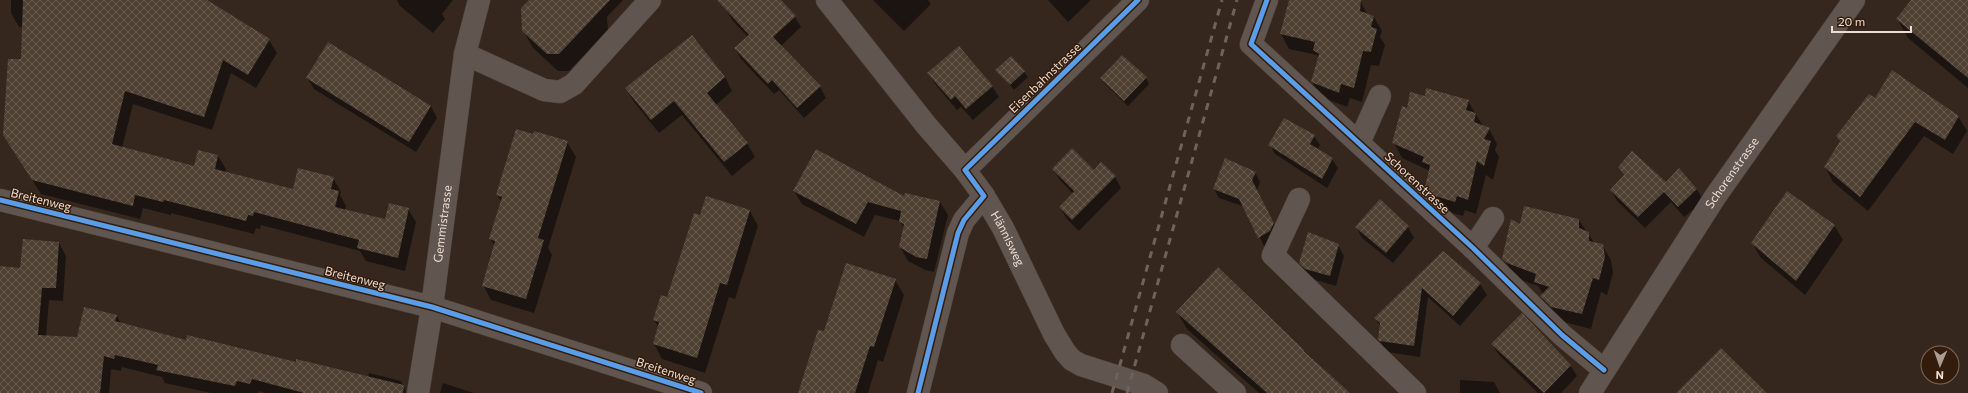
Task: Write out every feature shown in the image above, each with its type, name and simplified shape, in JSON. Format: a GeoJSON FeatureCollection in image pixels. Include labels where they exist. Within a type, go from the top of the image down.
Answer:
{"type":"FeatureCollection","features":[{"type":"Feature","properties":{"kind":"street","name":"Gemmistrasse"},"geometry":{"type":"LineString","coordinates":[[418,393],[432,308],[465,54],[479,0]]}},
{"type":"Feature","properties":{"kind":"street"},"geometry":{"type":"LineString","coordinates":[[465,54],[544,90],[560,92],[574,84],[650,0]]}},
{"type":"Feature","properties":{"kind":"street","name":"Hännisweg"},"geometry":{"type":"LineString","coordinates":[[827,0],[926,125],[965,170],[984,196],[1004,228],[1054,334],[1072,360],[1090,368],[1144,385],[1157,393]]}},
{"type":"Feature","properties":{"kind":"street","name":"Eisenbahnstrasse"},"geometry":{"type":"LineString","coordinates":[[965,170],[1138,0]]}},
{"type":"Feature","properties":{"kind":"street","name":"Schorenstrasse"},"geometry":{"type":"LineString","coordinates":[[1268,0],[1251,44],[1473,248],[1562,335],[1604,370]]}},
{"type":"Feature","properties":{"kind":"street","name":"Schorenstrasse"},"geometry":{"type":"LineString","coordinates":[[1590,393],[1715,197],[1854,0]]}},
{"type":"Feature","properties":{"kind":"street"},"geometry":{"type":"LineString","coordinates":[[1359,143],[1380,96]]}},
{"type":"Feature","properties":{"kind":"street"},"geometry":{"type":"LineString","coordinates":[[918,393],[958,233],[964,220],[984,196]]}},
{"type":"Feature","properties":{"kind":"street"},"geometry":{"type":"LineString","coordinates":[[1299,199],[1273,255],[1402,389]]}},
{"type":"Feature","properties":{"kind":"street","name":"Breitenweg"},"geometry":{"type":"LineString","coordinates":[[0,200],[432,308],[701,393]]}},
{"type":"Feature","properties":{"kind":"street"},"geometry":{"type":"LineString","coordinates":[[1473,248],[1493,218]]}},
{"type":"Feature","properties":{"kind":"street"},"geometry":{"type":"LineString","coordinates":[[1182,345],[1236,393]]}},
{"type":"Feature","properties":{"kind":"building"},"geometry":{"type":"Polygon","coordinates":[[[23,0],[207,0],[270,39],[248,75],[223,60],[204,117],[125,91],[112,144],[194,166],[198,150],[218,155],[215,169],[293,189],[298,168],[334,177],[331,189],[339,191],[335,207],[385,219],[389,203],[409,208],[398,258],[357,248],[359,240],[254,212],[253,216],[248,215],[246,221],[164,200],[163,202],[135,195],[133,206],[32,180],[3,135],[8,59],[21,59],[23,0]]]}},
{"type":"Feature","properties":{"kind":"building"},"geometry":{"type":"Polygon","coordinates":[[[529,0],[610,0],[559,54],[547,54],[522,31],[521,8],[529,0]]]}},
{"type":"Feature","properties":{"kind":"building"},"geometry":{"type":"Polygon","coordinates":[[[717,0],[781,0],[796,16],[773,37],[821,86],[797,108],[772,80],[768,84],[734,48],[749,35],[717,0]]]}},
{"type":"Feature","properties":{"kind":"building"},"geometry":{"type":"Polygon","coordinates":[[[1289,0],[1361,0],[1360,11],[1374,16],[1371,27],[1377,29],[1371,52],[1363,51],[1354,88],[1341,84],[1339,93],[1311,82],[1319,54],[1313,50],[1315,42],[1280,34],[1289,0]]]}},
{"type":"Feature","properties":{"kind":"building"},"geometry":{"type":"Polygon","coordinates":[[[1911,0],[1968,0],[1968,78],[1896,19],[1911,0]]]}},
{"type":"Feature","properties":{"kind":"building"},"geometry":{"type":"Polygon","coordinates":[[[692,35],[725,77],[707,93],[748,143],[724,162],[674,101],[651,120],[625,88],[692,35]]]}},
{"type":"Feature","properties":{"kind":"building"},"geometry":{"type":"Polygon","coordinates":[[[328,42],[431,106],[409,142],[306,78],[328,42]]]}},
{"type":"Feature","properties":{"kind":"building"},"geometry":{"type":"Polygon","coordinates":[[[959,46],[993,86],[966,109],[955,96],[951,100],[927,73],[959,46]]]}},
{"type":"Feature","properties":{"kind":"building"},"geometry":{"type":"Polygon","coordinates":[[[1122,55],[1147,77],[1124,101],[1100,78],[1122,55]]]}},
{"type":"Feature","properties":{"kind":"building"},"geometry":{"type":"Polygon","coordinates":[[[1011,56],[1025,71],[1010,85],[995,70],[1011,56]]]}},
{"type":"Feature","properties":{"kind":"building"},"geometry":{"type":"Polygon","coordinates":[[[1892,70],[1959,116],[1945,140],[1915,122],[1860,197],[1824,167],[1840,141],[1836,136],[1869,94],[1875,98],[1892,70]]]}},
{"type":"Feature","properties":{"kind":"building"},"geometry":{"type":"Polygon","coordinates":[[[1426,88],[1469,100],[1466,110],[1476,113],[1474,122],[1490,128],[1484,139],[1491,141],[1484,166],[1477,161],[1468,200],[1457,196],[1455,202],[1435,196],[1425,187],[1430,165],[1422,162],[1424,157],[1392,143],[1402,106],[1407,108],[1410,92],[1425,96],[1426,88]]]}},
{"type":"Feature","properties":{"kind":"building"},"geometry":{"type":"Polygon","coordinates":[[[1284,118],[1315,135],[1310,144],[1333,158],[1322,179],[1268,145],[1284,118]]]}},
{"type":"Feature","properties":{"kind":"building"},"geometry":{"type":"Polygon","coordinates":[[[516,129],[533,134],[534,131],[568,141],[538,238],[544,240],[526,299],[482,286],[495,241],[489,239],[502,197],[496,195],[516,129]]]}},
{"type":"Feature","properties":{"kind":"building"},"geometry":{"type":"Polygon","coordinates":[[[1072,148],[1094,170],[1101,162],[1116,176],[1072,220],[1059,207],[1078,187],[1074,191],[1052,169],[1072,148]]]}},
{"type":"Feature","properties":{"kind":"building"},"geometry":{"type":"Polygon","coordinates":[[[816,149],[904,196],[905,193],[940,201],[927,259],[916,257],[899,247],[904,224],[899,222],[901,211],[868,202],[856,224],[793,191],[816,149]]]}},
{"type":"Feature","properties":{"kind":"building"},"geometry":{"type":"Polygon","coordinates":[[[1632,151],[1666,182],[1679,168],[1697,189],[1678,207],[1664,192],[1638,217],[1610,190],[1624,175],[1618,167],[1632,151]]]}},
{"type":"Feature","properties":{"kind":"building"},"geometry":{"type":"Polygon","coordinates":[[[1225,158],[1256,172],[1252,180],[1274,223],[1270,231],[1258,238],[1239,199],[1213,189],[1225,158]]]}},
{"type":"Feature","properties":{"kind":"building"},"geometry":{"type":"Polygon","coordinates":[[[1787,191],[1835,225],[1796,281],[1751,243],[1787,191]]]}},
{"type":"Feature","properties":{"kind":"building"},"geometry":{"type":"Polygon","coordinates":[[[706,196],[750,210],[727,285],[720,283],[697,358],[653,344],[659,322],[653,320],[661,295],[667,297],[694,213],[700,215],[706,196]]]}},
{"type":"Feature","properties":{"kind":"building"},"geometry":{"type":"Polygon","coordinates":[[[1380,199],[1409,226],[1386,253],[1355,227],[1380,199]]]}},
{"type":"Feature","properties":{"kind":"building"},"geometry":{"type":"Polygon","coordinates":[[[1524,206],[1579,219],[1579,228],[1589,232],[1589,241],[1603,244],[1605,257],[1599,280],[1593,278],[1582,314],[1551,307],[1540,296],[1549,287],[1534,282],[1536,274],[1507,263],[1502,259],[1511,219],[1520,224],[1524,206]]]}},
{"type":"Feature","properties":{"kind":"building"},"geometry":{"type":"Polygon","coordinates":[[[1308,232],[1339,244],[1330,276],[1305,269],[1299,263],[1308,232]]]}},
{"type":"Feature","properties":{"kind":"building"},"geometry":{"type":"Polygon","coordinates":[[[23,239],[59,242],[56,288],[42,288],[38,335],[77,337],[84,307],[117,315],[115,321],[186,340],[187,335],[296,362],[296,359],[404,385],[403,393],[304,393],[252,379],[250,384],[237,381],[235,386],[156,370],[158,365],[115,355],[114,359],[104,356],[100,393],[0,393],[0,266],[20,268],[23,239]]]}},
{"type":"Feature","properties":{"kind":"building"},"geometry":{"type":"Polygon","coordinates":[[[1443,251],[1481,283],[1453,316],[1422,288],[1414,346],[1380,341],[1378,339],[1380,323],[1374,318],[1443,251]]]}},
{"type":"Feature","properties":{"kind":"building"},"geometry":{"type":"Polygon","coordinates":[[[846,263],[896,279],[874,347],[870,346],[855,393],[798,393],[818,330],[824,331],[846,263]]]}},
{"type":"Feature","properties":{"kind":"building"},"geometry":{"type":"Polygon","coordinates":[[[1218,267],[1304,351],[1350,393],[1267,393],[1176,312],[1218,267]]]}},
{"type":"Feature","properties":{"kind":"building"},"geometry":{"type":"Polygon","coordinates":[[[1522,313],[1571,365],[1544,393],[1491,344],[1522,313]]]}},
{"type":"Feature","properties":{"kind":"building"},"geometry":{"type":"Polygon","coordinates":[[[1721,348],[1767,393],[1676,393],[1721,348]]]}},
{"type":"Feature","properties":{"kind":"railway"},"geometry":{"type":"LineString","coordinates":[[1112,393],[1222,0]]}},
{"type":"Feature","properties":{"kind":"railway"},"geometry":{"type":"LineString","coordinates":[[1127,393],[1237,0]]}},
{"type":"Feature","properties":{"kind":"cycle path"},"geometry":{"type":"LineString","coordinates":[[918,393],[958,233],[964,220],[984,196],[965,170],[1138,0]]}},
{"type":"Feature","properties":{"kind":"cycle path"},"geometry":{"type":"LineString","coordinates":[[1267,0],[1251,44],[1473,248],[1562,335],[1604,370]]}},
{"type":"Feature","properties":{"kind":"cycle path"},"geometry":{"type":"LineString","coordinates":[[0,200],[432,307],[701,393]]}}]}
